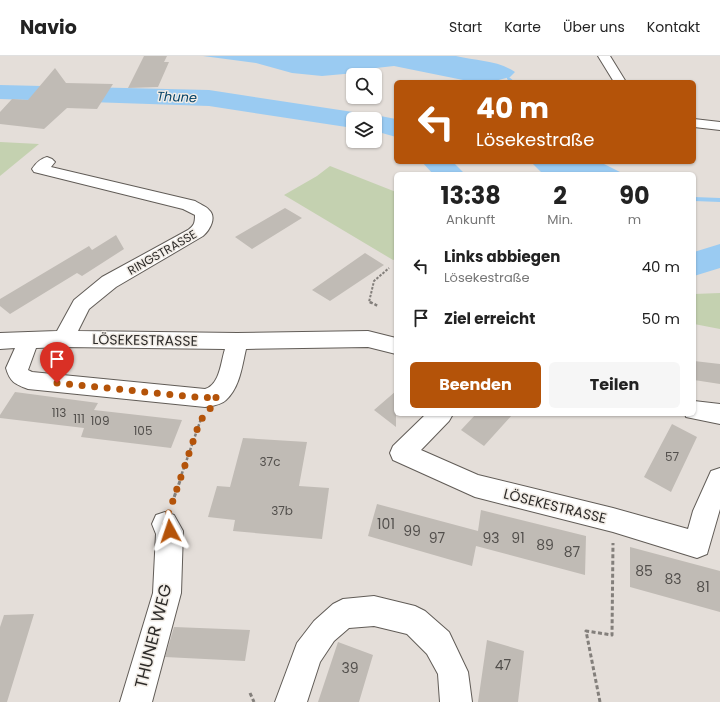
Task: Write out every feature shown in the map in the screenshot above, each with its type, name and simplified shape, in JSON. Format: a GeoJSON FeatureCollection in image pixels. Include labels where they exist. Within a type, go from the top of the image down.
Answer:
{"type":"FeatureCollection","features":[{"type":"Feature","properties":{"kind":"street"},"geometry":{"type":"LineString","coordinates":[[604,56],[619,80]]}},
{"type":"Feature","properties":{"kind":"street"},"geometry":{"type":"LineString","coordinates":[[696,123],[720,126]]}},
{"type":"Feature","properties":{"kind":"street","name":"RINGSTRASSE"},"geometry":{"type":"LineString","coordinates":[[38,170],[189,205],[203,213],[204,220],[202,229],[109,282],[81,305],[64,339]]}},
{"type":"Feature","properties":{"kind":"street","name":"LÖSEKESTRASSE"},"geometry":{"type":"LineString","coordinates":[[0,341],[64,339],[237,341],[368,339],[392,345]]}},
{"type":"Feature","properties":{"kind":"street"},"geometry":{"type":"LineString","coordinates":[[29,340],[17,368],[19,375],[28,380],[205,398],[217,395],[227,382],[237,341]]}},
{"type":"Feature","properties":{"kind":"street"},"geometry":{"type":"LineString","coordinates":[[696,410],[720,414]]}},
{"type":"Feature","properties":{"kind":"street","name":"LÖSEKESTRASSE"},"geometry":{"type":"LineString","coordinates":[[439,416],[402,453],[475,486],[613,520],[698,545],[706,511],[720,479]]}},
{"type":"Feature","properties":{"kind":"street","name":"THUNER WEG"},"geometry":{"type":"LineString","coordinates":[[136,702],[167,592],[170,531],[165,524]]}},
{"type":"Feature","properties":{"kind":"street"},"geometry":{"type":"LineString","coordinates":[[291,702],[308,654],[324,631],[342,614],[374,611],[415,621],[438,643],[454,672],[456,702]]}},
{"type":"Feature","properties":{"kind":"path"},"geometry":{"type":"LineString","coordinates":[[378,306],[369,302],[374,281],[389,268]]}},
{"type":"Feature","properties":{"kind":"path"},"geometry":{"type":"LineString","coordinates":[[165,524],[200,421],[213,405],[217,395]]}},
{"type":"Feature","properties":{"kind":"path"},"geometry":{"type":"LineString","coordinates":[[600,702],[586,631],[612,635],[613,520]]}},
{"type":"Feature","properties":{"kind":"path"},"geometry":{"type":"LineString","coordinates":[[250,693],[254,702]]}},
{"type":"Feature","properties":{"kind":"green space"},"geometry":{"type":"Polygon","coordinates":[[[0,142],[39,144],[0,176],[0,142]]]}},
{"type":"Feature","properties":{"kind":"green space"},"geometry":{"type":"Polygon","coordinates":[[[330,166],[394,191],[394,260],[284,195],[317,176],[330,166]]]}},
{"type":"Feature","properties":{"kind":"green space"},"geometry":{"type":"Polygon","coordinates":[[[720,293],[720,329],[696,324],[696,294],[720,293]]]}},
{"type":"Feature","properties":{"kind":"water"},"geometry":{"type":"Polygon","coordinates":[[[203,56],[456,56],[494,63],[515,72],[510,77],[499,80],[463,80],[394,66],[376,68],[346,68],[346,74],[322,76],[292,73],[256,63],[203,56]]]}},
{"type":"Feature","properties":{"kind":"water"},"geometry":{"type":"Polygon","coordinates":[[[533,164],[604,164],[620,172],[541,172],[533,164]]]}},
{"type":"Feature","properties":{"kind":"building"},"geometry":{"type":"Polygon","coordinates":[[[144,56],[167,56],[164,62],[169,62],[158,87],[128,88],[144,56]]]}},
{"type":"Feature","properties":{"kind":"building"},"geometry":{"type":"Polygon","coordinates":[[[55,68],[66,83],[113,84],[97,109],[67,108],[44,129],[0,124],[0,112],[12,99],[28,100],[55,68]]]}},
{"type":"Feature","properties":{"kind":"building"},"geometry":{"type":"Polygon","coordinates":[[[285,208],[302,218],[252,249],[235,237],[285,208]]]}},
{"type":"Feature","properties":{"kind":"building"},"geometry":{"type":"Polygon","coordinates":[[[116,235],[124,249],[82,276],[77,273],[10,314],[0,306],[0,299],[89,246],[92,250],[116,235]]]}},
{"type":"Feature","properties":{"kind":"building"},"geometry":{"type":"Polygon","coordinates":[[[365,253],[384,265],[330,301],[312,290],[365,253]]]}},
{"type":"Feature","properties":{"kind":"building"},"geometry":{"type":"Polygon","coordinates":[[[696,361],[720,364],[720,384],[696,380],[696,361]]]}},
{"type":"Feature","properties":{"kind":"building"},"geometry":{"type":"Polygon","coordinates":[[[15,392],[98,403],[94,410],[182,420],[171,448],[81,437],[84,428],[0,418],[0,415],[15,392]]]}},
{"type":"Feature","properties":{"kind":"building"},"geometry":{"type":"Polygon","coordinates":[[[394,393],[394,416],[396,416],[396,427],[374,410],[394,393]]]}},
{"type":"Feature","properties":{"kind":"building"},"geometry":{"type":"Polygon","coordinates":[[[474,416],[511,416],[484,446],[461,430],[474,416]]]}},
{"type":"Feature","properties":{"kind":"building"},"geometry":{"type":"Polygon","coordinates":[[[672,424],[697,437],[671,492],[644,477],[672,424]]]}},
{"type":"Feature","properties":{"kind":"building"},"geometry":{"type":"Polygon","coordinates":[[[243,438],[307,442],[299,486],[329,488],[322,539],[233,531],[235,520],[208,517],[217,486],[230,487],[243,438]]]}},
{"type":"Feature","properties":{"kind":"building"},"geometry":{"type":"Polygon","coordinates":[[[377,504],[478,531],[481,510],[586,536],[585,575],[476,546],[472,566],[368,536],[377,504]]]}},
{"type":"Feature","properties":{"kind":"building"},"geometry":{"type":"Polygon","coordinates":[[[630,547],[720,571],[720,612],[630,587],[630,547]]]}},
{"type":"Feature","properties":{"kind":"building"},"geometry":{"type":"Polygon","coordinates":[[[34,614],[7,702],[0,702],[0,627],[4,615],[34,614]]]}},
{"type":"Feature","properties":{"kind":"building"},"geometry":{"type":"Polygon","coordinates":[[[174,627],[250,630],[245,661],[165,657],[174,627]]]}},
{"type":"Feature","properties":{"kind":"building"},"geometry":{"type":"Polygon","coordinates":[[[487,640],[524,651],[518,702],[478,702],[487,640]]]}},
{"type":"Feature","properties":{"kind":"building"},"geometry":{"type":"Polygon","coordinates":[[[338,642],[373,655],[359,702],[318,702],[338,642]]]}},
{"type":"Feature","properties":{"kind":"waterway","name":"Thune"},"geometry":{"type":"LineString","coordinates":[[0,92],[209,98],[346,119]]}},
{"type":"Feature","properties":{"kind":"waterway","name":"Thune"},"geometry":{"type":"LineString","coordinates":[[382,124],[394,128]]}},
{"type":"Feature","properties":{"kind":"waterway","name":"Thune"},"geometry":{"type":"LineString","coordinates":[[438,164],[448,172]]}},
{"type":"Feature","properties":{"kind":"waterway"},"geometry":{"type":"LineString","coordinates":[[696,199],[720,200]]}},
{"type":"Feature","properties":{"kind":"waterway","name":"Thune"},"geometry":{"type":"LineString","coordinates":[[696,264],[720,255]]}},
{"type":"Feature","properties":{"kind":"route"},"geometry":{"type":"LineString","coordinates":[[57,383],[205,398],[217,395],[213,405],[200,421],[165,524],[170,531]]}}]}
